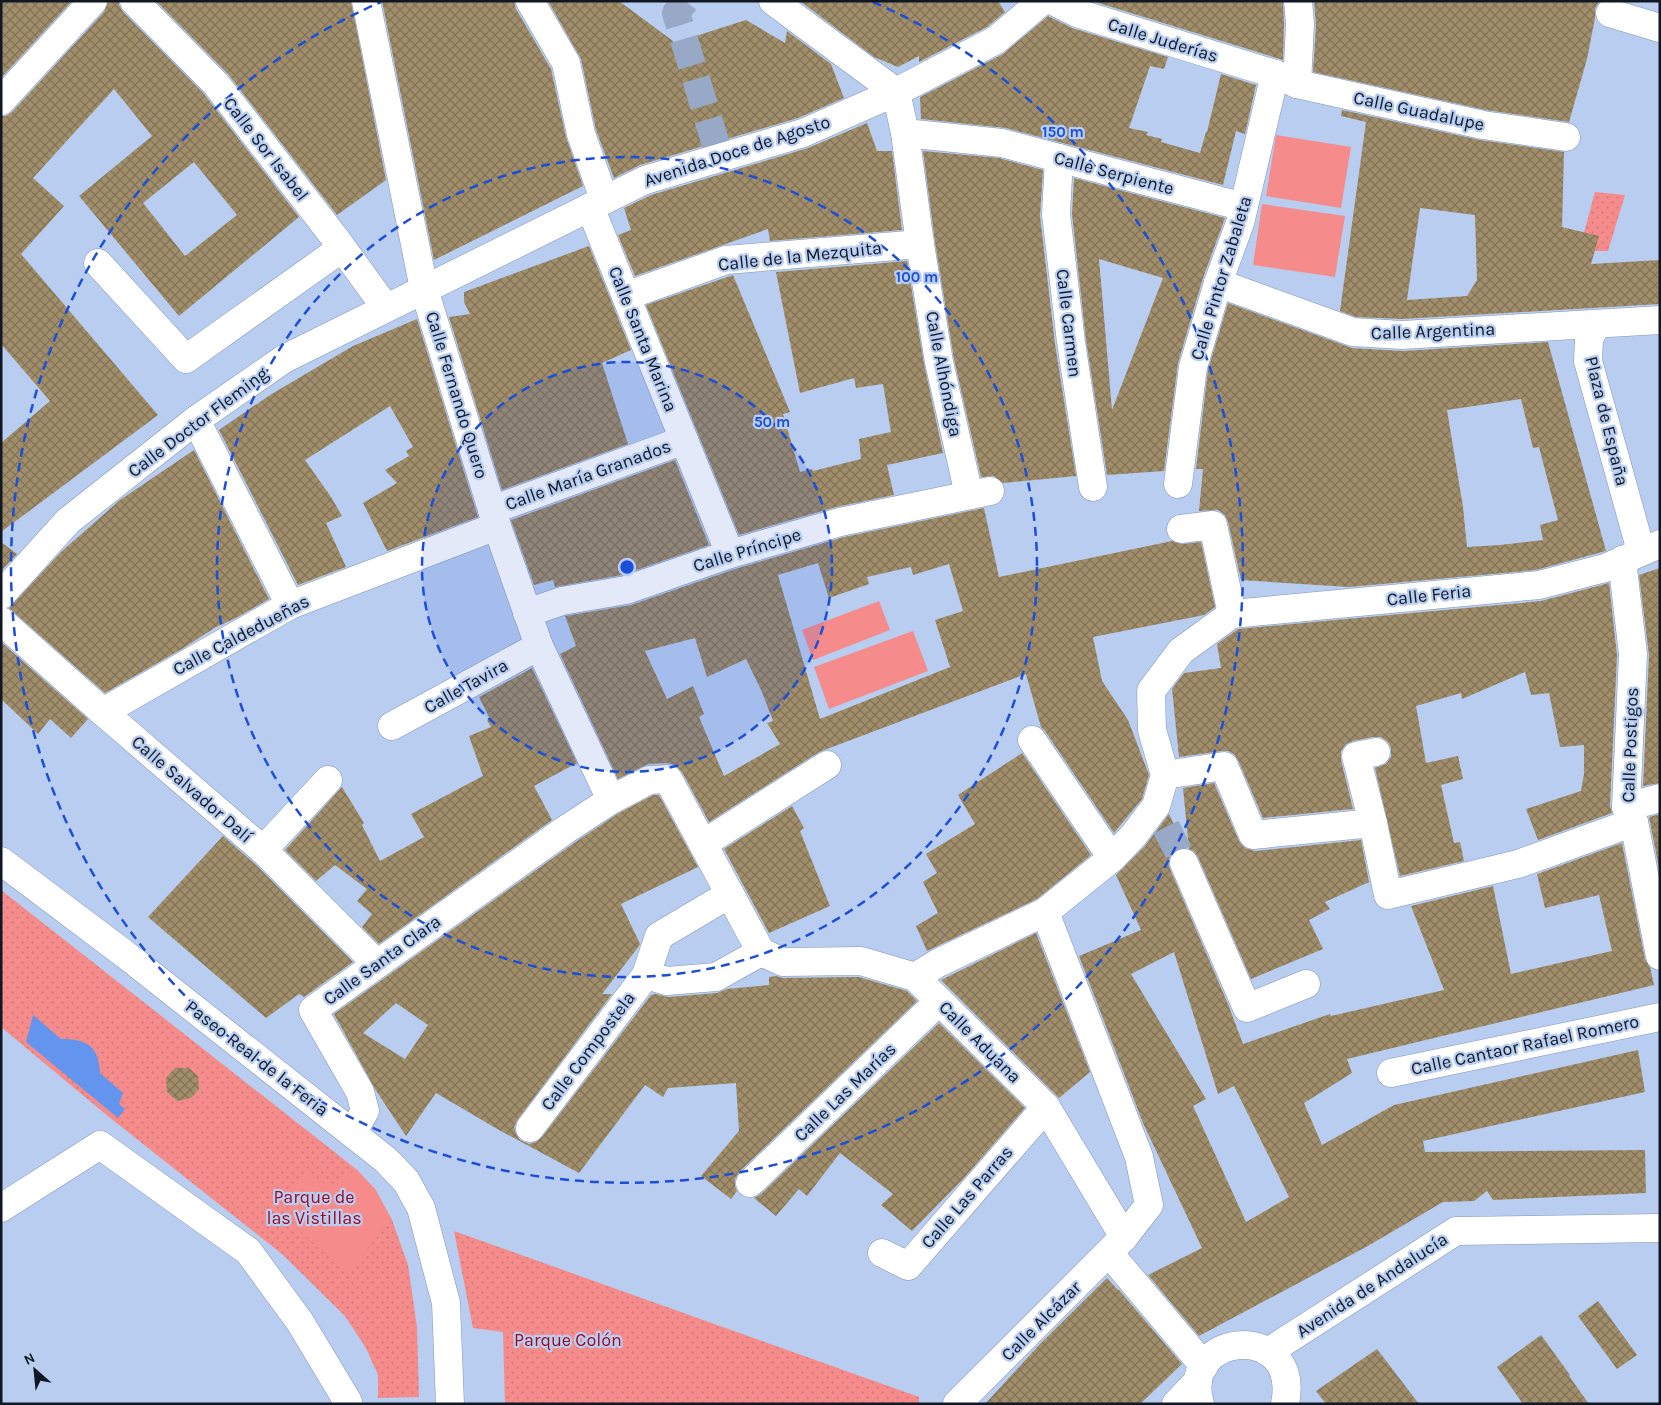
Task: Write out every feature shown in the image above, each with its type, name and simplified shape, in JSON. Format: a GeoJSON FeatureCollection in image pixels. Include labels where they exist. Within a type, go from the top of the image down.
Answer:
{"type":"FeatureCollection","features":[{"type":"Feature","properties":{"kind":"street"},"geometry":{"type":"LineString","coordinates":[[1,101],[93,1]]}},
{"type":"Feature","properties":{"kind":"street","name":"Calle Sor Isabel"},"geometry":{"type":"LineString","coordinates":[[134,1],[216,84],[386,308]]}},
{"type":"Feature","properties":{"kind":"street","name":"Calle Fernando Quero"},"geometry":{"type":"LineString","coordinates":[[366,1],[424,289],[495,518],[539,646],[611,800]]}},
{"type":"Feature","properties":{"kind":"street","name":"Calle Santa Marina"},"geometry":{"type":"LineString","coordinates":[[530,1],[566,63],[597,203],[626,296],[730,554]]}},
{"type":"Feature","properties":{"kind":"street"},"geometry":{"type":"LineString","coordinates":[[773,1],[896,92],[906,133]]}},
{"type":"Feature","properties":{"kind":"street","name":"Avenida Doce de Agosto"},"geometry":{"type":"LineString","coordinates":[[424,289],[644,180],[803,133],[896,92],[996,40],[1042,1]]}},
{"type":"Feature","properties":{"kind":"street","name":"Calle Juderías"},"geometry":{"type":"LineString","coordinates":[[1053,1],[1077,13],[1286,79]]}},
{"type":"Feature","properties":{"kind":"street","name":"Calle Pintor Zabaleta"},"geometry":{"type":"LineString","coordinates":[[1178,484],[1193,367],[1218,283],[1240,223],[1286,79],[1300,24],[1298,1]]}},
{"type":"Feature","properties":{"kind":"street"},"geometry":{"type":"LineString","coordinates":[[1610,13],[1660,28]]}},
{"type":"Feature","properties":{"kind":"street","name":"Calle Guadalupe"},"geometry":{"type":"LineString","coordinates":[[1286,79],[1483,125],[1566,137]]}},
{"type":"Feature","properties":{"kind":"street","name":"Calle Serpiente"},"geometry":{"type":"LineString","coordinates":[[906,133],[1002,143],[1244,207]]}},
{"type":"Feature","properties":{"kind":"street","name":"Calle Alhóndiga"},"geometry":{"type":"LineString","coordinates":[[906,133],[920,244],[939,362],[980,493]]}},
{"type":"Feature","properties":{"kind":"street","name":"Calle Carmen"},"geometry":{"type":"LineString","coordinates":[[1059,158],[1056,214],[1071,342],[1093,487]]}},
{"type":"Feature","properties":{"kind":"street","name":"Calle de la Mezquita"},"geometry":{"type":"LineString","coordinates":[[626,296],[726,260],[920,244]]}},
{"type":"Feature","properties":{"kind":"street"},"geometry":{"type":"LineString","coordinates":[[98,263],[186,359],[342,248]]}},
{"type":"Feature","properties":{"kind":"street","name":"Calle Argentina"},"geometry":{"type":"LineString","coordinates":[[1218,283],[1354,332],[1402,335],[1597,324]]}},
{"type":"Feature","properties":{"kind":"street","name":"Calle Doctor Fleming"},"geometry":{"type":"LineString","coordinates":[[1,595],[68,521],[196,420],[284,359],[424,289]]}},
{"type":"Feature","properties":{"kind":"street"},"geometry":{"type":"LineString","coordinates":[[1597,324],[1660,320]]}},
{"type":"Feature","properties":{"kind":"street","name":"Plaza de España"},"geometry":{"type":"LineString","coordinates":[[1597,324],[1589,340],[1588,361],[1641,552]]}},
{"type":"Feature","properties":{"kind":"street"},"geometry":{"type":"LineString","coordinates":[[196,420],[290,605]]}},
{"type":"Feature","properties":{"kind":"street","name":"Calle María Granados"},"geometry":{"type":"LineString","coordinates":[[495,518],[684,440]]}},
{"type":"Feature","properties":{"kind":"street","name":"Calle Príncipe"},"geometry":{"type":"LineString","coordinates":[[527,613],[562,602],[626,590],[730,554],[840,522],[980,493]]}},
{"type":"Feature","properties":{"kind":"street","name":"Calle Caldedueñas"},"geometry":{"type":"LineString","coordinates":[[102,712],[290,605],[495,518]]}},
{"type":"Feature","properties":{"kind":"street"},"geometry":{"type":"LineString","coordinates":[[827,765],[703,844],[761,952],[783,962],[861,961],[915,977],[938,963],[1045,912],[1112,858],[1134,835],[1161,816],[1165,775],[1152,730],[1151,691],[1182,651],[1232,614],[1212,525],[1181,529]]}},
{"type":"Feature","properties":{"kind":"street","name":"Calle Feria"},"geometry":{"type":"LineString","coordinates":[[1232,614],[1539,585],[1605,568],[1641,552]]}},
{"type":"Feature","properties":{"kind":"street","name":"Calle Postigos"},"geometry":{"type":"LineString","coordinates":[[1641,552],[1633,654],[1630,815],[1655,908],[1660,956]]}},
{"type":"Feature","properties":{"kind":"street","name":"Calle Salvador Dalí"},"geometry":{"type":"LineString","coordinates":[[1,621],[102,712],[262,850],[377,964]]}},
{"type":"Feature","properties":{"kind":"street","name":"Calle Tavira"},"geometry":{"type":"LineString","coordinates":[[392,726],[539,646]]}},
{"type":"Feature","properties":{"kind":"street"},"geometry":{"type":"LineString","coordinates":[[1032,740],[1112,858]]}},
{"type":"Feature","properties":{"kind":"street"},"geometry":{"type":"LineString","coordinates":[[1376,752],[1356,756],[1373,823],[1388,895],[1518,864],[1630,815],[1660,798]]}},
{"type":"Feature","properties":{"kind":"street"},"geometry":{"type":"LineString","coordinates":[[1165,775],[1224,766],[1253,835],[1373,823]]}},
{"type":"Feature","properties":{"kind":"street","name":"Calle Santa Clara"},"geometry":{"type":"LineString","coordinates":[[352,1133],[365,1111],[360,1092],[313,1010],[564,830],[611,800],[649,780],[668,779],[703,844]]}},
{"type":"Feature","properties":{"kind":"street"},"geometry":{"type":"LineString","coordinates":[[262,850],[328,780]]}},
{"type":"Feature","properties":{"kind":"street","name":"Paseo Real de la Feria"},"geometry":{"type":"LineString","coordinates":[[1,861],[126,955],[352,1133],[386,1160],[406,1181],[421,1208],[446,1303],[450,1404]]}},
{"type":"Feature","properties":{"kind":"street"},"geometry":{"type":"LineString","coordinates":[[1184,863],[1247,1008],[1306,984]]}},
{"type":"Feature","properties":{"kind":"street","name":"Calle Compostela"},"geometry":{"type":"LineString","coordinates":[[530,1128],[646,975],[659,936],[730,894]]}},
{"type":"Feature","properties":{"kind":"street","name":"Calle Alcázar"},"geometry":{"type":"LineString","coordinates":[[957,1404],[1116,1245],[1149,1205],[1139,1156],[1045,912]]}},
{"type":"Feature","properties":{"kind":"street"},"geometry":{"type":"LineString","coordinates":[[646,975],[666,981],[716,977],[761,952]]}},
{"type":"Feature","properties":{"kind":"street","name":"Calle Aduana"},"geometry":{"type":"LineString","coordinates":[[915,977],[1046,1107],[1116,1245],[1201,1384]]}},
{"type":"Feature","properties":{"kind":"street","name":"Calle Las Marías"},"geometry":{"type":"LineString","coordinates":[[750,1183],[939,1001]]}},
{"type":"Feature","properties":{"kind":"street","name":"Calle Cantaor Rafael Romero"},"geometry":{"type":"LineString","coordinates":[[1391,1073],[1660,1017]]}},
{"type":"Feature","properties":{"kind":"street","name":"Calle Las Parras"},"geometry":{"type":"LineString","coordinates":[[882,1253],[908,1266],[1046,1107]]}},
{"type":"Feature","properties":{"kind":"street"},"geometry":{"type":"LineString","coordinates":[[1,1208],[100,1145],[248,1251],[300,1322],[348,1402],[346,1404]]}},
{"type":"Feature","properties":{"kind":"street","name":"Avenida de Andalucía"},"geometry":{"type":"LineString","coordinates":[[1268,1352],[1456,1231],[1660,1228]]}},
{"type":"Feature","properties":{"kind":"street"},"geometry":{"type":"LineString","coordinates":[[1176,1404],[1201,1384],[1213,1355],[1226,1347],[1240,1344],[1255,1346],[1268,1352],[1279,1362],[1286,1376],[1288,1390],[1285,1404]]}},
{"type":"Feature","properties":{"kind":"green space"},"geometry":{"type":"Polygon","coordinates":[[[1276,135],[1351,147],[1341,208],[1266,196],[1276,135]]]}},
{"type":"Feature","properties":{"kind":"green space"},"geometry":{"type":"Polygon","coordinates":[[[1595,192],[1625,195],[1608,251],[1579,251],[1595,192]]]}},
{"type":"Feature","properties":{"kind":"green space"},"geometry":{"type":"Polygon","coordinates":[[[1262,204],[1345,216],[1335,277],[1253,265],[1262,204]]]}},
{"type":"Feature","properties":{"kind":"green space"},"geometry":{"type":"Polygon","coordinates":[[[879,601],[890,630],[813,660],[802,630],[879,601]]]}},
{"type":"Feature","properties":{"kind":"green space"},"geometry":{"type":"Polygon","coordinates":[[[913,631],[928,671],[829,709],[814,667],[913,631]]]}},
{"type":"Feature","properties":{"kind":"green space","name":"Parque de las Vistillas"},"geometry":{"type":"Polygon","coordinates":[[[1,890],[356,1169],[375,1189],[392,1220],[408,1265],[417,1327],[419,1397],[378,1398],[378,1375],[366,1348],[345,1316],[282,1254],[109,1117],[1,1027],[1,890]]]}},
{"type":"Feature","properties":{"kind":"green space"},"geometry":{"type":"Polygon","coordinates":[[[356,1169],[375,1189],[392,1220],[346,1273],[294,1225],[289,1190],[307,1171],[332,1189],[356,1169]]]}},
{"type":"Feature","properties":{"kind":"green space","name":"Parque Colón"},"geometry":{"type":"Polygon","coordinates":[[[454,1231],[919,1397],[919,1404],[505,1404],[503,1332],[473,1328],[454,1231]]]}},
{"type":"Feature","properties":{"kind":"water"},"geometry":{"type":"Polygon","coordinates":[[[33,1015],[61,1039],[85,1043],[94,1050],[100,1073],[123,1093],[119,1104],[125,1109],[118,1118],[26,1042],[33,1015]]]}},
{"type":"Feature","properties":{"kind":"building"},"geometry":{"type":"Polygon","coordinates":[[[1,1],[72,1],[1,78],[1,1]]]}},
{"type":"Feature","properties":{"kind":"building"},"geometry":{"type":"Polygon","coordinates":[[[108,1],[119,1],[123,12],[204,94],[299,217],[179,316],[79,196],[152,136],[114,89],[33,178],[64,206],[21,254],[158,415],[1,532],[1,443],[50,401],[1,344],[1,116],[6,116],[12,112],[104,12],[108,1]],[[194,162],[143,203],[185,256],[237,215],[194,162]]]}},
{"type":"Feature","properties":{"kind":"building"},"geometry":{"type":"Polygon","coordinates":[[[156,1],[351,1],[386,180],[337,215],[228,74],[156,1]]]}},
{"type":"Feature","properties":{"kind":"building"},"geometry":{"type":"Polygon","coordinates":[[[382,1],[514,1],[516,9],[551,69],[566,137],[583,186],[434,260],[382,1]]]}},
{"type":"Feature","properties":{"kind":"building"},"geometry":{"type":"Polygon","coordinates":[[[548,1],[619,1],[674,43],[746,20],[785,43],[787,31],[831,64],[844,98],[798,118],[640,165],[614,178],[596,130],[581,59],[548,1]]]}},
{"type":"Feature","properties":{"kind":"building"},"geometry":{"type":"Polygon","coordinates":[[[800,1],[998,1],[1005,12],[987,27],[919,62],[919,56],[898,67],[874,57],[800,1]]]}},
{"type":"Feature","properties":{"kind":"building"},"geometry":{"type":"Polygon","coordinates":[[[1092,1],[1283,1],[1283,60],[1092,1]]]}},
{"type":"Feature","properties":{"kind":"building"},"geometry":{"type":"Polygon","coordinates":[[[1314,1],[1599,1],[1595,9],[1587,59],[1569,122],[1486,110],[1313,72],[1316,25],[1314,1]]]}},
{"type":"Feature","properties":{"kind":"building"},"geometry":{"type":"Polygon","coordinates":[[[1048,16],[1072,28],[1168,57],[1164,69],[1150,66],[1129,128],[1148,132],[1146,135],[1162,139],[1161,142],[1200,153],[1221,74],[1256,85],[1245,134],[1236,131],[1223,185],[1006,128],[921,119],[920,97],[1003,54],[1048,16]]]}},
{"type":"Feature","properties":{"kind":"building"},"geometry":{"type":"Polygon","coordinates":[[[1342,110],[1480,140],[1564,152],[1562,227],[1599,236],[1591,264],[1660,260],[1660,304],[1402,319],[1356,317],[1340,311],[1366,122],[1341,116],[1342,110]],[[1420,208],[1407,300],[1467,296],[1477,280],[1475,215],[1420,208]]]}},
{"type":"Feature","properties":{"kind":"building"},"geometry":{"type":"Polygon","coordinates":[[[867,123],[877,151],[892,151],[902,230],[770,241],[768,229],[635,276],[618,235],[631,230],[624,208],[651,195],[808,148],[867,123]]]}},
{"type":"Feature","properties":{"kind":"building"},"geometry":{"type":"Polygon","coordinates":[[[923,151],[999,158],[1043,170],[1040,216],[1055,344],[1076,476],[1003,483],[994,476],[981,477],[954,359],[935,242],[923,151]]]}},
{"type":"Feature","properties":{"kind":"building"},"geometry":{"type":"Polygon","coordinates":[[[1074,178],[1225,218],[1203,278],[1178,363],[1164,471],[1107,475],[1086,340],[1072,214],[1074,178]],[[1099,259],[1112,410],[1163,278],[1099,259]]]}},
{"type":"Feature","properties":{"kind":"building"},"geometry":{"type":"Polygon","coordinates":[[[589,246],[631,350],[602,363],[628,444],[502,490],[449,317],[470,314],[464,302],[464,292],[589,246]]]}},
{"type":"Feature","properties":{"kind":"building"},"geometry":{"type":"Polygon","coordinates":[[[907,261],[924,364],[943,453],[887,465],[894,495],[836,507],[739,535],[646,305],[733,275],[790,412],[783,414],[800,472],[812,469],[813,471],[861,459],[859,439],[891,432],[883,384],[856,388],[854,378],[800,393],[776,272],[907,261]]]}},
{"type":"Feature","properties":{"kind":"building"},"geometry":{"type":"Polygon","coordinates":[[[1228,303],[1352,348],[1403,351],[1548,342],[1606,551],[1536,570],[1349,587],[1241,580],[1225,515],[1218,510],[1199,511],[1203,469],[1196,469],[1208,370],[1228,303]],[[1521,399],[1447,410],[1463,507],[1467,547],[1543,540],[1540,525],[1558,520],[1539,447],[1533,448],[1521,399]]]}},
{"type":"Feature","properties":{"kind":"building"},"geometry":{"type":"Polygon","coordinates":[[[417,319],[478,517],[387,551],[363,503],[397,483],[385,470],[409,456],[406,451],[413,447],[390,406],[305,460],[342,516],[326,523],[346,567],[298,585],[219,430],[270,395],[353,346],[417,319]]]}},
{"type":"Feature","properties":{"kind":"building"},"geometry":{"type":"Polygon","coordinates":[[[194,450],[269,599],[216,627],[182,649],[105,693],[9,608],[61,552],[120,500],[194,450]]]}},
{"type":"Feature","properties":{"kind":"building"},"geometry":{"type":"Polygon","coordinates":[[[675,460],[709,545],[622,575],[555,587],[553,580],[534,585],[511,520],[675,460]]]}},
{"type":"Feature","properties":{"kind":"building"},"geometry":{"type":"Polygon","coordinates":[[[984,508],[999,577],[1172,541],[1182,544],[1201,542],[1215,607],[1204,615],[1093,637],[1102,681],[1128,720],[1149,775],[1142,799],[1114,833],[1041,727],[1026,674],[819,752],[709,822],[682,772],[675,765],[667,763],[648,764],[618,779],[560,654],[576,646],[565,616],[631,605],[735,569],[844,537],[984,508]],[[818,563],[778,575],[820,719],[950,667],[935,620],[963,611],[949,564],[913,575],[911,567],[867,577],[869,584],[829,598],[818,563]],[[695,638],[645,651],[667,699],[693,686],[704,714],[699,717],[724,776],[780,744],[767,723],[773,721],[746,659],[707,677],[695,638]]]}},
{"type":"Feature","properties":{"kind":"building"},"geometry":{"type":"Polygon","coordinates":[[[1,542],[17,554],[1,571],[1,542]]]}},
{"type":"Feature","properties":{"kind":"building"},"geometry":{"type":"Polygon","coordinates":[[[1660,568],[1660,783],[1643,786],[1649,655],[1639,575],[1660,568]]]}},
{"type":"Feature","properties":{"kind":"building"},"geometry":{"type":"Polygon","coordinates":[[[1609,583],[1617,655],[1610,806],[1612,813],[1538,840],[1526,809],[1581,791],[1584,774],[1584,745],[1560,747],[1549,693],[1531,695],[1525,672],[1462,699],[1461,693],[1416,706],[1426,763],[1458,756],[1463,779],[1441,785],[1454,843],[1460,842],[1464,861],[1400,876],[1375,768],[1386,764],[1391,757],[1391,748],[1388,742],[1381,737],[1353,741],[1346,744],[1341,751],[1341,760],[1353,809],[1263,818],[1234,754],[1222,751],[1179,757],[1172,689],[1184,673],[1221,668],[1217,644],[1238,629],[1541,601],[1609,583]]]}},
{"type":"Feature","properties":{"kind":"building"},"geometry":{"type":"Polygon","coordinates":[[[1,642],[88,719],[71,738],[50,719],[38,734],[1,699],[1,642]]]}},
{"type":"Feature","properties":{"kind":"building"},"geometry":{"type":"Polygon","coordinates":[[[532,668],[577,763],[534,786],[552,820],[379,944],[362,927],[372,914],[357,901],[367,889],[335,865],[316,881],[285,850],[342,787],[364,823],[362,825],[380,861],[424,837],[411,814],[483,776],[469,736],[491,727],[487,720],[490,719],[479,697],[532,668]]]}},
{"type":"Feature","properties":{"kind":"building"},"geometry":{"type":"Polygon","coordinates":[[[1022,753],[1091,855],[1037,899],[927,951],[916,926],[938,913],[923,882],[937,873],[926,854],[975,824],[958,795],[1022,753]]]}},
{"type":"Feature","properties":{"kind":"building"},"geometry":{"type":"Polygon","coordinates":[[[1214,783],[1239,841],[1245,848],[1255,851],[1361,840],[1369,882],[1325,902],[1330,909],[1309,920],[1323,949],[1251,979],[1198,857],[1194,851],[1189,849],[1183,788],[1214,783]]]}},
{"type":"Feature","properties":{"kind":"building"},"geometry":{"type":"Polygon","coordinates":[[[653,795],[659,795],[698,867],[621,904],[640,944],[602,994],[612,994],[518,1119],[514,1127],[520,1140],[529,1144],[536,1142],[542,1137],[651,995],[656,994],[668,997],[717,993],[727,989],[769,985],[769,977],[776,976],[783,978],[859,977],[907,991],[917,1001],[739,1172],[735,1179],[737,1191],[731,1199],[701,1176],[739,1131],[736,1083],[668,1088],[663,1097],[645,1085],[579,1173],[499,1130],[436,1093],[406,1136],[375,1089],[334,1014],[619,813],[653,795]],[[396,1003],[363,1033],[405,1059],[428,1025],[396,1003]]]}},
{"type":"Feature","properties":{"kind":"building"},"geometry":{"type":"Polygon","coordinates":[[[792,806],[804,828],[800,831],[830,906],[769,933],[724,849],[792,806]]]}},
{"type":"Feature","properties":{"kind":"building"},"geometry":{"type":"Polygon","coordinates":[[[1169,814],[1185,848],[1177,849],[1171,854],[1168,862],[1170,869],[1228,1004],[1243,1044],[1330,1014],[1331,1016],[1444,990],[1411,906],[1493,886],[1511,974],[1612,951],[1599,895],[1545,908],[1537,874],[1622,843],[1645,959],[1650,967],[1654,985],[1347,1059],[1352,1073],[1304,1103],[1322,1145],[1394,1105],[1638,1050],[1645,1092],[1423,1141],[1425,1152],[1645,1150],[1646,1193],[1493,1200],[1487,1191],[1474,1201],[1443,1202],[1366,1247],[1199,1336],[1148,1275],[1202,1248],[1143,1123],[1079,956],[1141,930],[1116,875],[1145,846],[1169,814]],[[1174,952],[1131,974],[1206,1099],[1193,1106],[1246,1222],[1289,1197],[1234,1086],[1218,1094],[1174,952]]]}},
{"type":"Feature","properties":{"kind":"building"},"geometry":{"type":"Polygon","coordinates":[[[1660,814],[1660,873],[1649,817],[1660,814]]]}},
{"type":"Feature","properties":{"kind":"building"},"geometry":{"type":"Polygon","coordinates":[[[223,836],[257,866],[353,962],[304,997],[299,994],[266,1018],[148,917],[223,836]]]}},
{"type":"Feature","properties":{"kind":"building"},"geometry":{"type":"Polygon","coordinates":[[[1036,933],[1090,1072],[1059,1098],[941,980],[1036,933]]]}},
{"type":"Feature","properties":{"kind":"building"},"geometry":{"type":"Polygon","coordinates":[[[939,1023],[1025,1108],[964,1178],[912,1231],[881,1205],[893,1194],[840,1153],[807,1196],[799,1189],[776,1216],[754,1198],[761,1194],[939,1023]]]}},
{"type":"Feature","properties":{"kind":"building"},"geometry":{"type":"Polygon","coordinates":[[[175,1068],[189,1068],[198,1076],[199,1089],[191,1098],[177,1101],[167,1092],[166,1078],[175,1068]]]}},
{"type":"Feature","properties":{"kind":"building"},"geometry":{"type":"Polygon","coordinates":[[[1107,1278],[1182,1364],[1140,1404],[985,1404],[1040,1344],[1107,1278]]]}},
{"type":"Feature","properties":{"kind":"building"},"geometry":{"type":"Polygon","coordinates":[[[1598,1301],[1637,1355],[1617,1369],[1578,1316],[1598,1301]]]}},
{"type":"Feature","properties":{"kind":"building"},"geometry":{"type":"Polygon","coordinates":[[[1541,1335],[1589,1404],[1523,1404],[1497,1367],[1541,1335]]]}},
{"type":"Feature","properties":{"kind":"building"},"geometry":{"type":"Polygon","coordinates":[[[1377,1349],[1419,1404],[1326,1404],[1316,1391],[1377,1349]]]}},
{"type":"Feature","properties":{"kind":"tunnel"},"geometry":{"type":"LineString","coordinates":[[685,1],[676,13],[720,158]]}},
{"type":"Feature","properties":{"kind":"tunnel"},"geometry":{"type":"LineString","coordinates":[[1166,827],[1184,863]]}}]}
